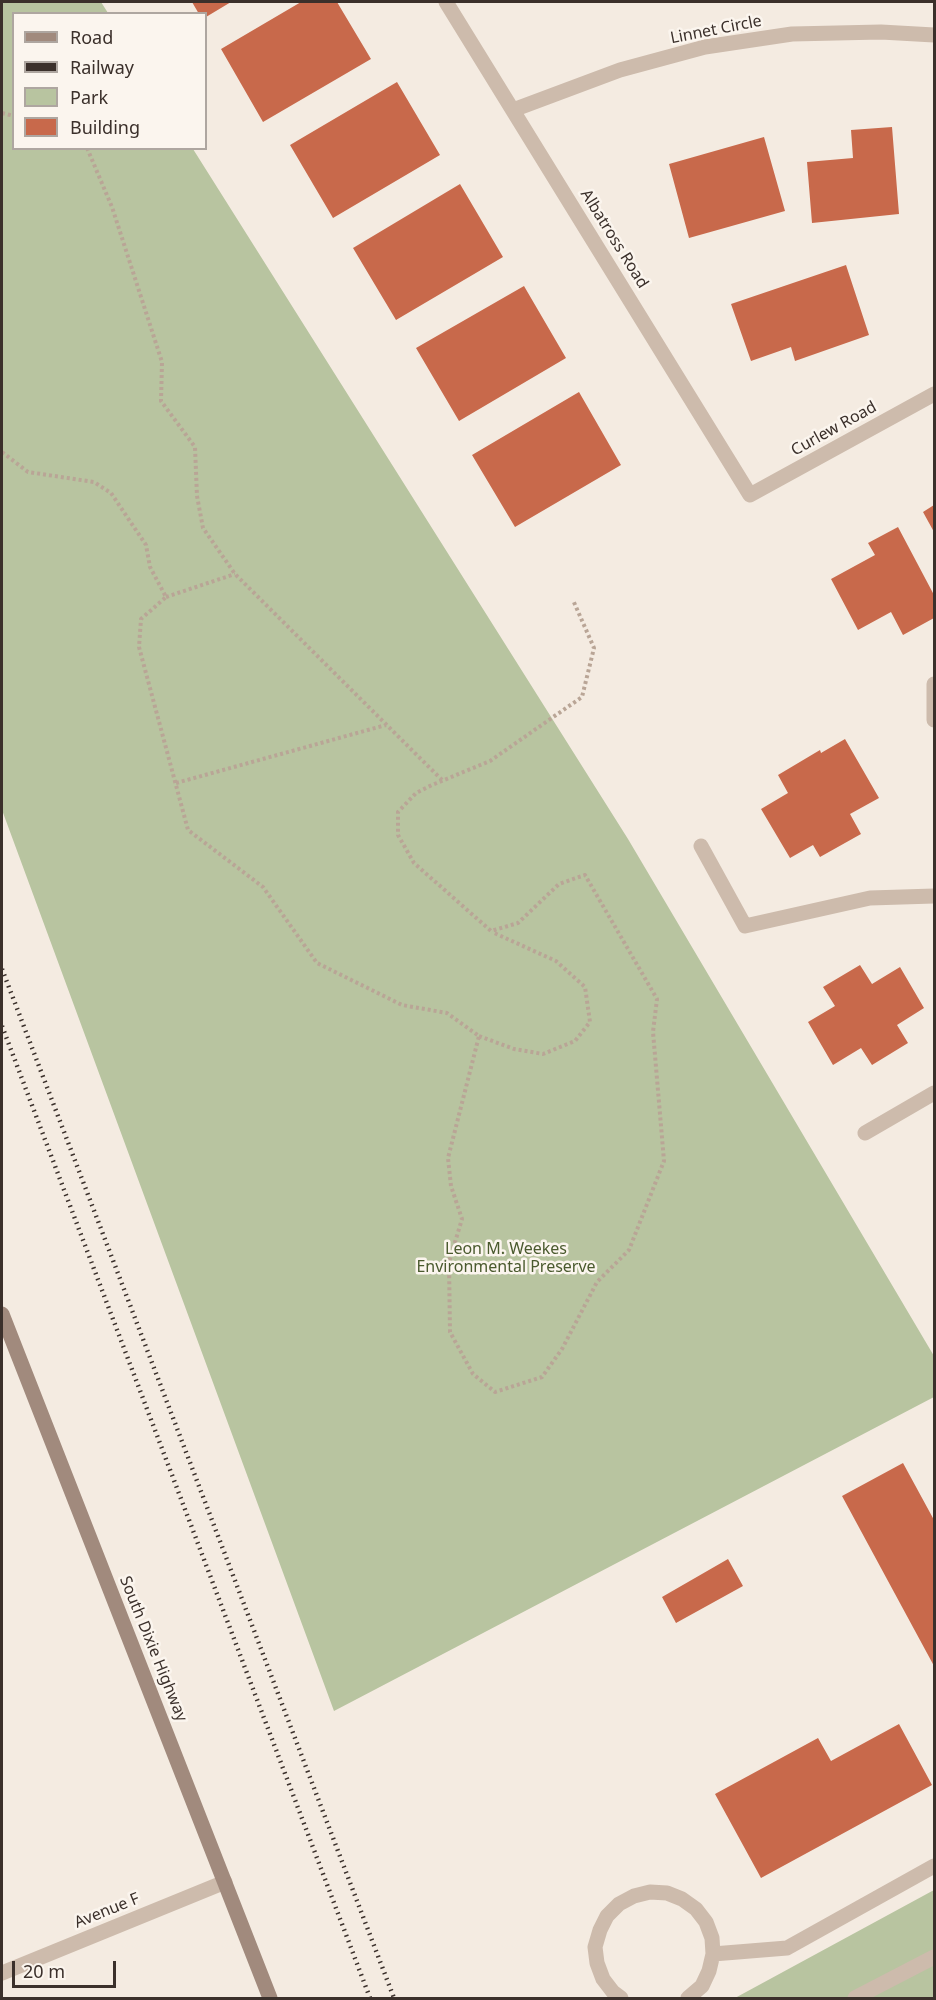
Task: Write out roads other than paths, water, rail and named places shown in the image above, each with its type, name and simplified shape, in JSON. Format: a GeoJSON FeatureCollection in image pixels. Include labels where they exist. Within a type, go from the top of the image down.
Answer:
{"type":"FeatureCollection","features":[{"type":"Feature","properties":{"kind":"street","name":"Albatross Road"},"geometry":{"type":"LineString","coordinates":[[446,2],[750,495]]}},
{"type":"Feature","properties":{"kind":"street","name":"Linnet Circle"},"geometry":{"type":"LineString","coordinates":[[513,110],[620,70],[705,47],[792,34],[881,32],[934,35]]}},
{"type":"Feature","properties":{"kind":"street","name":"Curlew Road"},"geometry":{"type":"LineString","coordinates":[[750,495],[934,394]]}},
{"type":"Feature","properties":{"kind":"street"},"geometry":{"type":"LineString","coordinates":[[934,684],[934,720]]}},
{"type":"Feature","properties":{"kind":"street"},"geometry":{"type":"LineString","coordinates":[[701,846],[745,926],[870,898],[934,896]]}},
{"type":"Feature","properties":{"kind":"street"},"geometry":{"type":"LineString","coordinates":[[865,1133],[934,1093]]}},
{"type":"Feature","properties":{"kind":"street","name":"South Dixie Highway"},"geometry":{"type":"LineString","coordinates":[[2,1314],[270,1998]]}},
{"type":"Feature","properties":{"kind":"street"},"geometry":{"type":"LineString","coordinates":[[713,1954],[787,1948],[934,1866]]}},
{"type":"Feature","properties":{"kind":"street","name":"Avenue F"},"geometry":{"type":"LineString","coordinates":[[2,1973],[225,1882]]}},
{"type":"Feature","properties":{"kind":"street"},"geometry":{"type":"LineString","coordinates":[[621,1998],[603,1979],[597,1963],[595,1947],[607,1916],[619,1904],[634,1896],[650,1892],[667,1893],[682,1899],[696,1909],[706,1922],[712,1938],[713,1954],[709,1971],[702,1986],[688,1998]]}},
{"type":"Feature","properties":{"kind":"street"},"geometry":{"type":"LineString","coordinates":[[855,1998],[934,1957]]}},
{"type":"Feature","properties":{"kind":"railway"},"geometry":{"type":"LineString","coordinates":[[2,969],[394,1998]]}},
{"type":"Feature","properties":{"kind":"railway"},"geometry":{"type":"LineString","coordinates":[[2,1026],[370,1998]]}},
{"type":"Feature","properties":{"kind":"park label","name":"Leon M. Weekes Environmental Preserve"},"geometry":{"type":"Point","coordinates":[506,1258]}}]}
